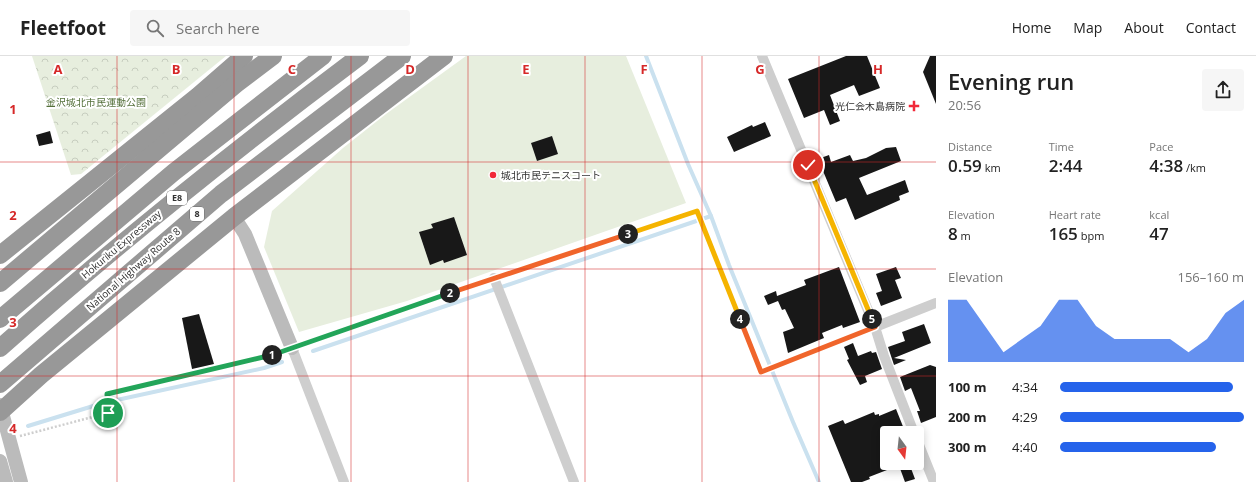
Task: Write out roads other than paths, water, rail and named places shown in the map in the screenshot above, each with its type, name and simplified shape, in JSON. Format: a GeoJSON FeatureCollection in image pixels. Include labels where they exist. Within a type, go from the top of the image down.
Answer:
{"type":"FeatureCollection","features":[{"type":"Feature","properties":{"kind":"highway"},"geometry":{"type":"LineString","coordinates":[[0,255],[198,96],[244,56]]}},
{"type":"Feature","properties":{"kind":"highway"},"geometry":{"type":"LineString","coordinates":[[0,283],[236,84],[274,56]]}},
{"type":"Feature","properties":{"kind":"highway","name":"E8"},"geometry":{"type":"LineString","coordinates":[[0,319],[174,172],[323,56]]}},
{"type":"Feature","properties":{"kind":"highway","name":"Hokuriku Expressway"},"geometry":{"type":"LineString","coordinates":[[0,348],[57,297],[188,189],[360,56]]}},
{"type":"Feature","properties":{"kind":"highway","name":"National Highway Route 8"},"geometry":{"type":"LineString","coordinates":[[0,384],[221,194],[402,56]]}},
{"type":"Feature","properties":{"kind":"highway"},"geometry":{"type":"LineString","coordinates":[[0,409],[234,217],[444,56]]}},
{"type":"Feature","properties":{"kind":"street"},"geometry":{"type":"LineString","coordinates":[[763,56],[875,327],[884,356],[911,426]]}},
{"type":"Feature","properties":{"kind":"street"},"geometry":{"type":"LineString","coordinates":[[234,217],[245,234],[292,348],[344,482]]}},
{"type":"Feature","properties":{"kind":"street"},"geometry":{"type":"LineString","coordinates":[[497,285],[574,482]]}},
{"type":"Feature","properties":{"kind":"street"},"geometry":{"type":"LineString","coordinates":[[875,327],[936,303]]}},
{"type":"Feature","properties":{"kind":"street"},"geometry":{"type":"LineString","coordinates":[[0,409],[21,482]]}},
{"type":"Feature","properties":{"kind":"street"},"geometry":{"type":"LineString","coordinates":[[924,457],[934,482]]}},
{"type":"Feature","properties":{"kind":"street"},"geometry":{"type":"LineString","coordinates":[[0,461],[6,482]]}},
{"type":"Feature","properties":{"kind":"waterway"},"geometry":{"type":"LineString","coordinates":[[646,56],[688,164],[711,216],[729,265],[819,482]]}},
{"type":"Feature","properties":{"kind":"waterway"},"geometry":{"type":"LineString","coordinates":[[313,351],[711,216]]}},
{"type":"Feature","properties":{"kind":"waterway"},"geometry":{"type":"LineString","coordinates":[[28,426],[103,403],[264,368],[282,362]]}},
{"type":"Feature","properties":{"kind":"place","name":"光仁会木島病院"},"geometry":{"type":"Point","coordinates":[914,106]}},
{"type":"Feature","properties":{"kind":"place","name":"城北市民テニスコート"},"geometry":{"type":"Point","coordinates":[493,175]}},
{"type":"Feature","properties":{"kind":"park label","name":"金沢城北市民運動公園"},"geometry":{"type":"Point","coordinates":[96,102]}}]}
